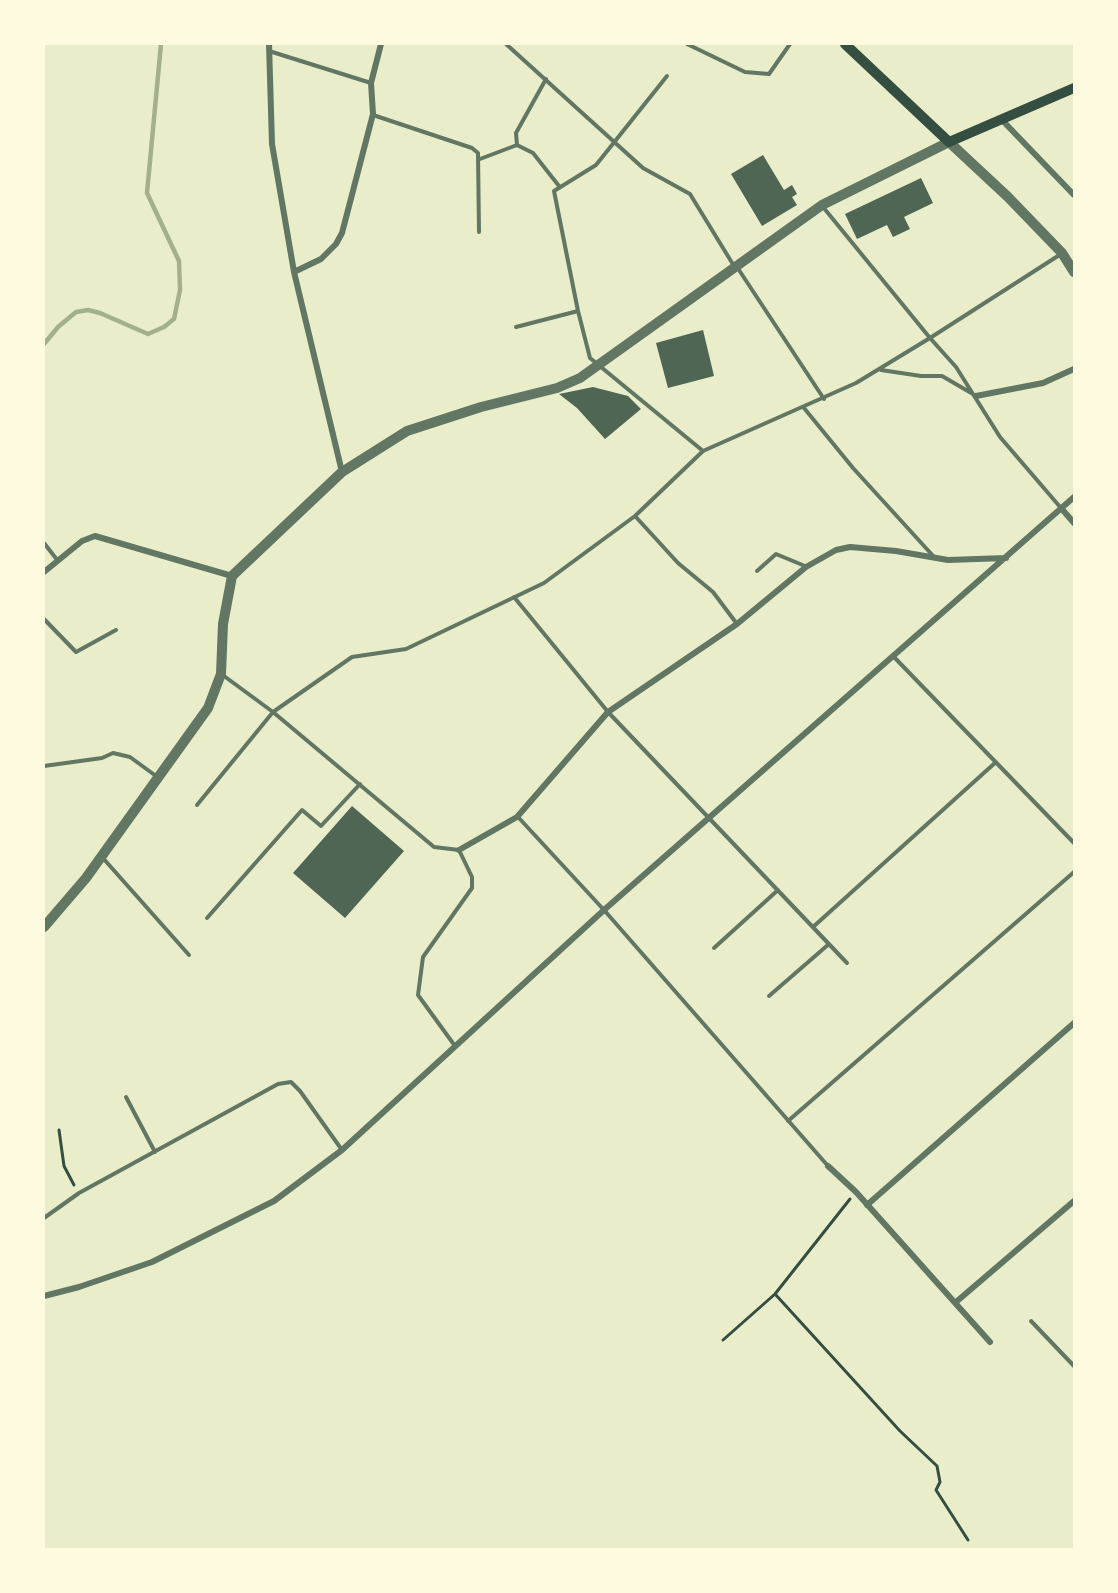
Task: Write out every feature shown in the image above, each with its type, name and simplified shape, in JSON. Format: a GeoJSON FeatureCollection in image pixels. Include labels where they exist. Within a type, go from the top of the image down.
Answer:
{"type":"FeatureCollection","features":[{"type":"Feature","properties":{"kind":"main road"},"geometry":{"type":"LineString","coordinates":[[852,46],[949,142],[1074,88]]}},
{"type":"Feature","properties":{"kind":"street"},"geometry":{"type":"LineString","coordinates":[[294,272],[321,259],[336,244],[342,233],[373,114],[370,83],[381,44]]}},
{"type":"Feature","properties":{"kind":"street"},"geometry":{"type":"LineString","coordinates":[[269,47],[272,144],[294,272],[342,472]]}},
{"type":"Feature","properties":{"kind":"street"},"geometry":{"type":"LineString","coordinates":[[1002,120],[1074,195]]}},
{"type":"Feature","properties":{"kind":"street"},"geometry":{"type":"LineString","coordinates":[[44,927],[102,857],[156,777],[208,708],[221,674],[223,624],[232,576],[342,472],[407,431],[481,407],[557,388],[580,378],[822,205],[949,142],[1008,197],[1062,253],[1074,272]]}},
{"type":"Feature","properties":{"kind":"street"},"geometry":{"type":"LineString","coordinates":[[976,396],[1042,383],[1074,369]]}},
{"type":"Feature","properties":{"kind":"street"},"geometry":{"type":"LineString","coordinates":[[44,1296],[79,1287],[152,1262],[274,1200],[342,1150],[604,910],[1074,496]]}},
{"type":"Feature","properties":{"kind":"street"},"geometry":{"type":"LineString","coordinates":[[1061,508],[1074,524]]}},
{"type":"Feature","properties":{"kind":"street"},"geometry":{"type":"LineString","coordinates":[[44,572],[82,541],[95,536],[232,576]]}},
{"type":"Feature","properties":{"kind":"street"},"geometry":{"type":"LineString","coordinates":[[459,850],[517,817],[608,712],[737,624],[806,567],[836,550],[850,547],[948,560],[1006,558]]}},
{"type":"Feature","properties":{"kind":"street"},"geometry":{"type":"LineString","coordinates":[[867,1205],[1074,1023]]}},
{"type":"Feature","properties":{"kind":"street"},"geometry":{"type":"LineString","coordinates":[[828,1166],[856,1192],[990,1342]]}},
{"type":"Feature","properties":{"kind":"street"},"geometry":{"type":"LineString","coordinates":[[956,1302],[1074,1201]]}},
{"type":"Feature","properties":{"kind":"lane"},"geometry":{"type":"LineString","coordinates":[[506,44],[643,168],[690,194],[824,399]]}},
{"type":"Feature","properties":{"kind":"lane"},"geometry":{"type":"LineString","coordinates":[[687,44],[745,72],[769,74],[790,44]]}},
{"type":"Feature","properties":{"kind":"lane"},"geometry":{"type":"LineString","coordinates":[[269,47],[370,83]]}},
{"type":"Feature","properties":{"kind":"lane"},"geometry":{"type":"LineString","coordinates":[[668,76],[596,165],[554,191],[578,311],[590,358],[703,451]]}},
{"type":"Feature","properties":{"kind":"lane"},"geometry":{"type":"LineString","coordinates":[[517,145],[516,133],[546,80]]}},
{"type":"Feature","properties":{"kind":"lane"},"geometry":{"type":"LineString","coordinates":[[373,114],[472,148],[480,159],[479,232]]}},
{"type":"Feature","properties":{"kind":"lane"},"geometry":{"type":"LineString","coordinates":[[480,159],[517,145],[532,153],[559,186]]}},
{"type":"Feature","properties":{"kind":"lane"},"geometry":{"type":"LineString","coordinates":[[822,205],[956,367],[1000,437],[1061,508]]}},
{"type":"Feature","properties":{"kind":"lane"},"geometry":{"type":"LineString","coordinates":[[197,805],[273,712],[352,657],[406,649],[544,584],[635,516],[703,451],[824,399],[880,370],[1062,253]]}},
{"type":"Feature","properties":{"kind":"lane"},"geometry":{"type":"LineString","coordinates":[[516,327],[578,311]]}},
{"type":"Feature","properties":{"kind":"lane"},"geometry":{"type":"LineString","coordinates":[[880,370],[921,376],[942,376],[976,396]]}},
{"type":"Feature","properties":{"kind":"lane"},"geometry":{"type":"LineString","coordinates":[[804,408],[853,468],[935,558]]}},
{"type":"Feature","properties":{"kind":"lane"},"geometry":{"type":"LineString","coordinates":[[635,516],[678,563],[713,592],[737,624]]}},
{"type":"Feature","properties":{"kind":"lane"},"geometry":{"type":"LineString","coordinates":[[44,543],[58,561]]}},
{"type":"Feature","properties":{"kind":"lane"},"geometry":{"type":"LineString","coordinates":[[757,571],[776,554],[806,567]]}},
{"type":"Feature","properties":{"kind":"lane"},"geometry":{"type":"LineString","coordinates":[[514,597],[608,712],[711,817],[847,963]]}},
{"type":"Feature","properties":{"kind":"lane"},"geometry":{"type":"LineString","coordinates":[[44,620],[76,652],[116,630]]}},
{"type":"Feature","properties":{"kind":"lane"},"geometry":{"type":"LineString","coordinates":[[892,656],[1074,843]]}},
{"type":"Feature","properties":{"kind":"lane"},"geometry":{"type":"LineString","coordinates":[[221,674],[273,712],[434,847],[459,850],[472,877],[472,888],[423,957],[418,995],[455,1046]]}},
{"type":"Feature","properties":{"kind":"lane"},"geometry":{"type":"LineString","coordinates":[[44,766],[102,758],[113,753],[130,757],[156,777]]}},
{"type":"Feature","properties":{"kind":"lane"},"geometry":{"type":"LineString","coordinates":[[813,927],[996,762]]}},
{"type":"Feature","properties":{"kind":"lane"},"geometry":{"type":"LineString","coordinates":[[207,918],[302,810],[321,826],[360,784]]}},
{"type":"Feature","properties":{"kind":"lane"},"geometry":{"type":"LineString","coordinates":[[517,817],[604,910],[828,1166]]}},
{"type":"Feature","properties":{"kind":"lane"},"geometry":{"type":"LineString","coordinates":[[102,857],[189,955]]}},
{"type":"Feature","properties":{"kind":"lane"},"geometry":{"type":"LineString","coordinates":[[788,1121],[1074,872]]}},
{"type":"Feature","properties":{"kind":"lane"},"geometry":{"type":"LineString","coordinates":[[714,948],[778,890]]}},
{"type":"Feature","properties":{"kind":"lane"},"geometry":{"type":"LineString","coordinates":[[769,996],[828,944]]}},
{"type":"Feature","properties":{"kind":"lane"},"geometry":{"type":"LineString","coordinates":[[44,1218],[79,1193],[278,1084],[291,1082],[300,1091],[342,1150]]}},
{"type":"Feature","properties":{"kind":"lane"},"geometry":{"type":"LineString","coordinates":[[126,1097],[154,1152]]}},
{"type":"Feature","properties":{"kind":"lane"},"geometry":{"type":"LineString","coordinates":[[1031,1320],[1074,1366]]}},
{"type":"Feature","properties":{"kind":"path"},"geometry":{"type":"LineString","coordinates":[[59,1130],[64,1166],[79,1193]]}},
{"type":"Feature","properties":{"kind":"path"},"geometry":{"type":"LineString","coordinates":[[723,1340],[775,1294],[856,1192]]}},
{"type":"Feature","properties":{"kind":"path"},"geometry":{"type":"LineString","coordinates":[[775,1294],[900,1431],[937,1466],[940,1482],[936,1490],[968,1540]]}},
{"type":"Feature","properties":{"kind":"building"},"geometry":{"type":"Polygon","coordinates":[[[763,155],[784,190],[792,185],[797,194],[792,197],[797,205],[762,226],[731,174],[763,155]]]}},
{"type":"Feature","properties":{"kind":"building"},"geometry":{"type":"Polygon","coordinates":[[[921,178],[933,203],[904,217],[910,229],[893,237],[887,225],[857,239],[845,214],[921,178]]]}},
{"type":"Feature","properties":{"kind":"building"},"geometry":{"type":"Polygon","coordinates":[[[703,330],[714,376],[668,388],[656,343],[703,330]]]}},
{"type":"Feature","properties":{"kind":"building"},"geometry":{"type":"Polygon","coordinates":[[[593,387],[628,396],[641,409],[605,439],[577,408],[559,394],[593,387]]]}},
{"type":"Feature","properties":{"kind":"building"},"geometry":{"type":"Polygon","coordinates":[[[352,806],[404,851],[345,918],[293,873],[352,806]]]}},
{"type":"Feature","properties":{"kind":"waterway"},"geometry":{"type":"LineString","coordinates":[[44,344],[58,327],[76,312],[88,310],[100,313],[148,334],[164,327],[174,319],[180,290],[179,261],[147,193],[161,44]]}}]}
